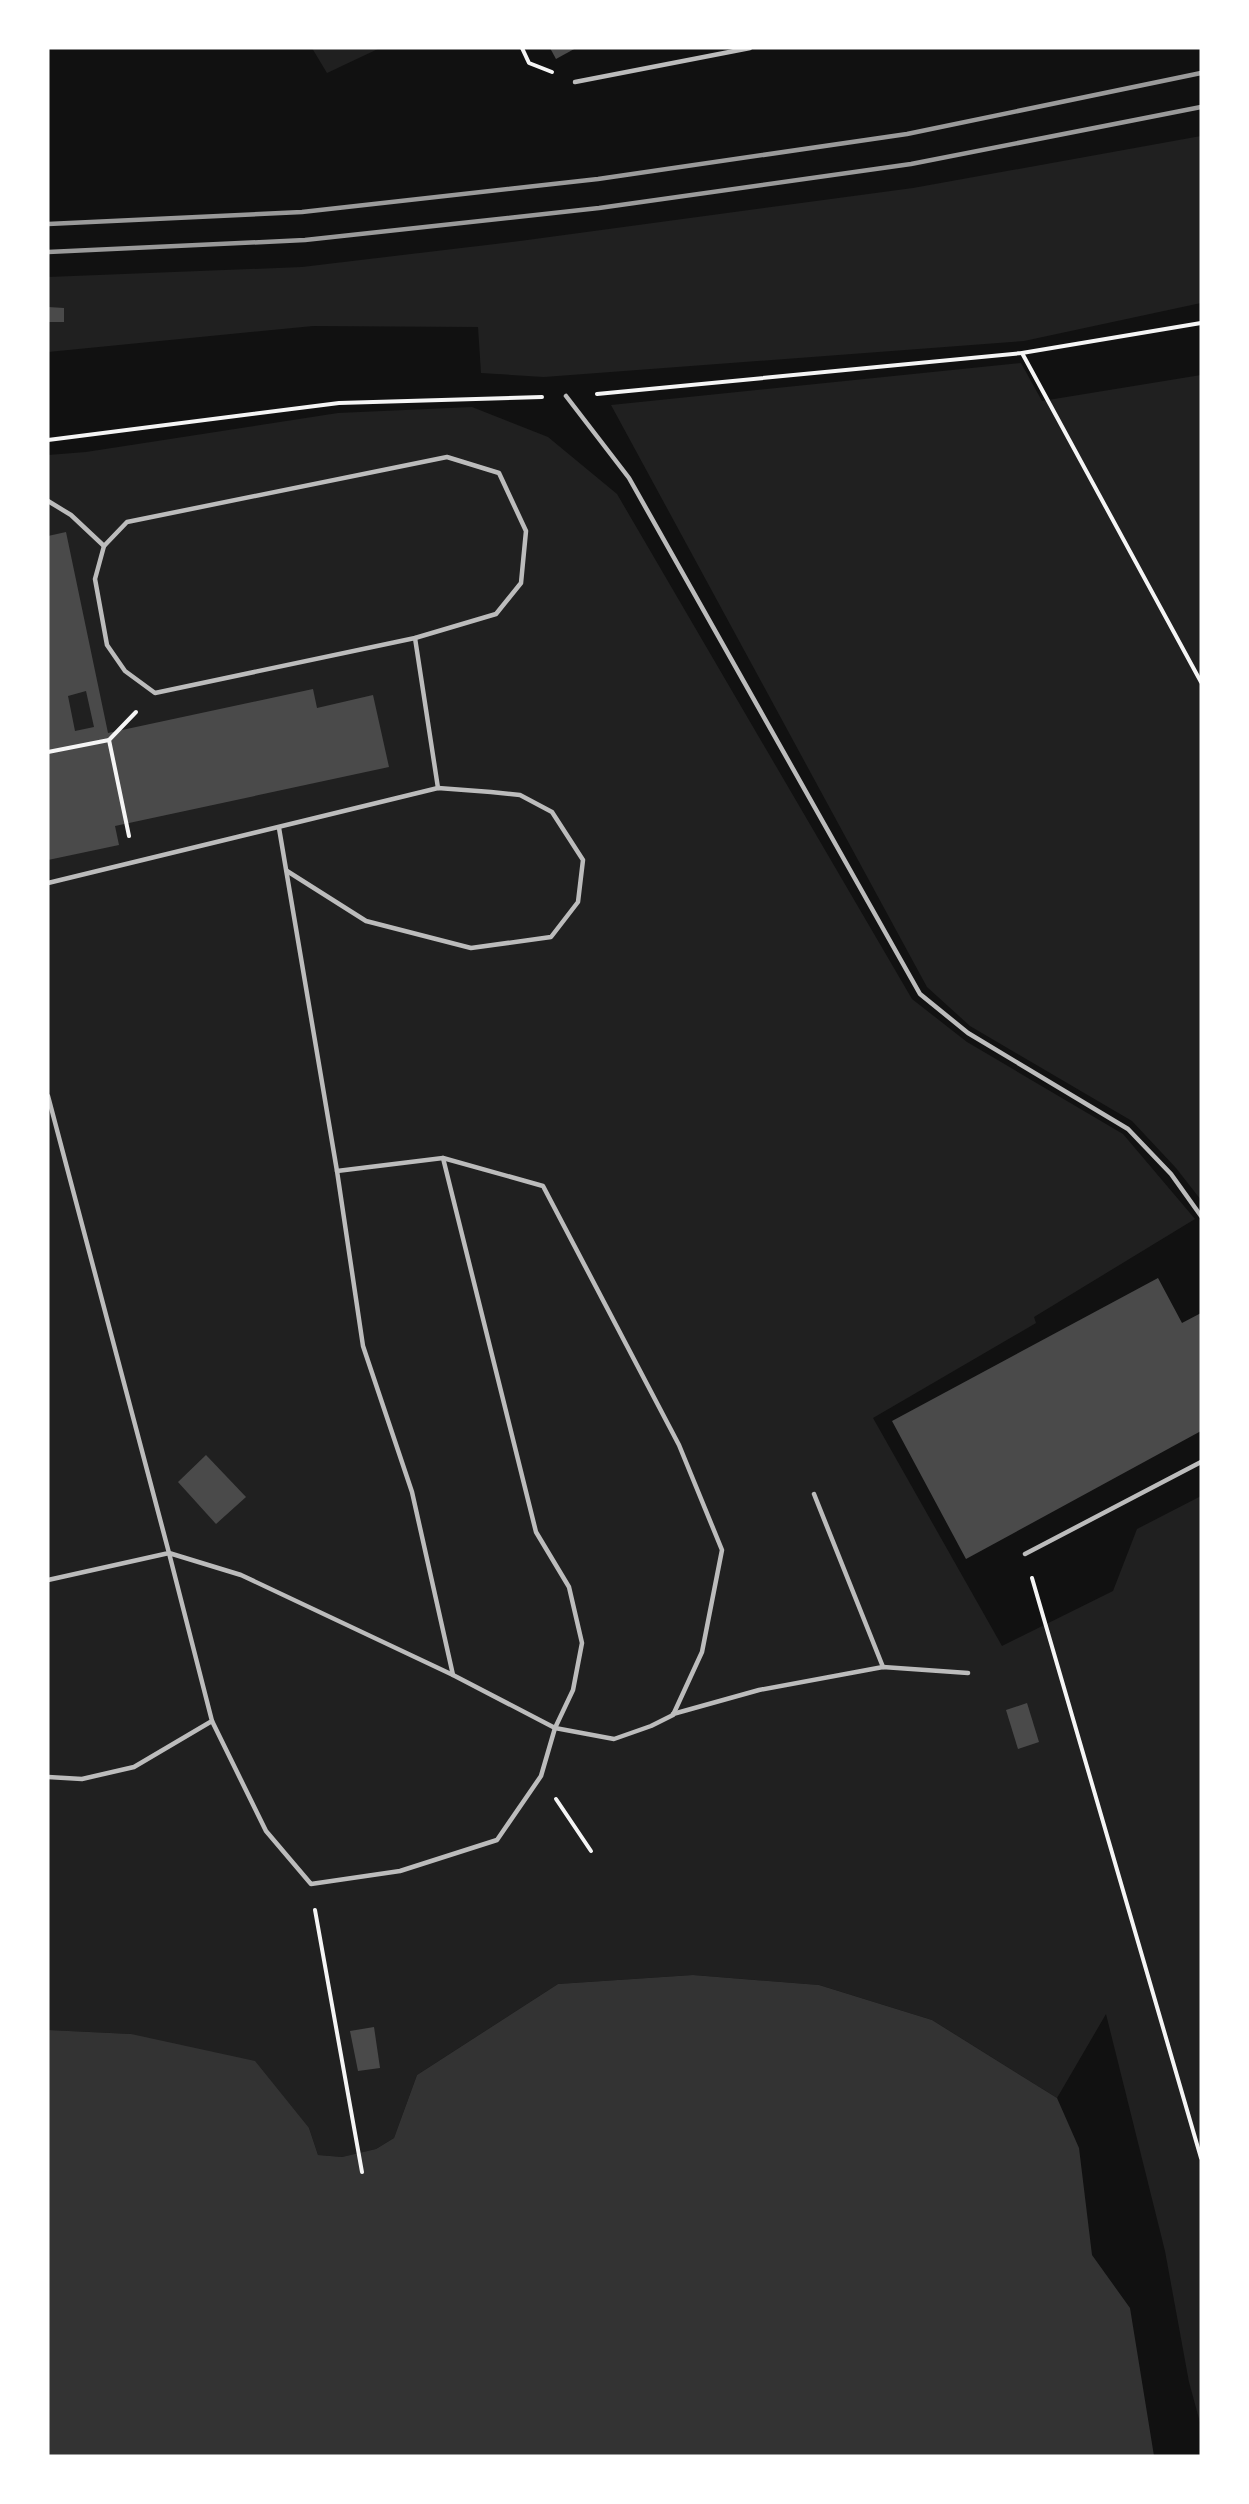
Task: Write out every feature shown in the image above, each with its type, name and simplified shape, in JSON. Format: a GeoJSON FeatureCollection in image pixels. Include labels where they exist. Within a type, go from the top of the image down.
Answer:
{"type":"FeatureCollection","features":[{"type":"Feature","properties":{"kind":"lane"},"geometry":{"type":"LineString","coordinates":[[575,82],[750,48]]}},
{"type":"Feature","properties":{"kind":"lane"},"geometry":{"type":"LineString","coordinates":[[566,396],[629,478],[920,994],[968,1033],[1128,1129],[1171,1174],[1201,1216]]}},
{"type":"Feature","properties":{"kind":"lane"},"geometry":{"type":"LineString","coordinates":[[447,457],[499,473],[526,531],[521,583],[496,614],[415,638],[155,693],[125,671],[107,645],[95,579],[104,546],[127,522],[447,457]]}},
{"type":"Feature","properties":{"kind":"lane"},"geometry":{"type":"LineString","coordinates":[[48,501],[71,515],[104,546]]}},
{"type":"Feature","properties":{"kind":"lane"},"geometry":{"type":"LineString","coordinates":[[415,638],[438,788]]}},
{"type":"Feature","properties":{"kind":"lane"},"geometry":{"type":"LineString","coordinates":[[48,882],[438,788],[520,795],[552,812],[583,860],[578,902],[550,937],[471,948],[366,921],[287,871]]}},
{"type":"Feature","properties":{"kind":"lane"},"geometry":{"type":"LineString","coordinates":[[279,828],[337,1171],[363,1346],[412,1492],[453,1676]]}},
{"type":"Feature","properties":{"kind":"lane"},"geometry":{"type":"LineString","coordinates":[[48,1096],[212,1721],[266,1831],[311,1884],[400,1871],[497,1840],[541,1776],[555,1728],[573,1690],[582,1642],[569,1587],[536,1532],[443,1158]]}},
{"type":"Feature","properties":{"kind":"lane"},"geometry":{"type":"LineString","coordinates":[[337,1171],[443,1158],[543,1186],[683,1455],[722,1550],[702,1652],[673,1714]]}},
{"type":"Feature","properties":{"kind":"lane"},"geometry":{"type":"LineString","coordinates":[[1025,1554],[1201,1462]]}},
{"type":"Feature","properties":{"kind":"lane"},"geometry":{"type":"LineString","coordinates":[[814,1494],[883,1666]]}},
{"type":"Feature","properties":{"kind":"lane"},"geometry":{"type":"LineString","coordinates":[[48,1580],[169,1553],[241,1575],[453,1676],[555,1728],[614,1739],[651,1726],[673,1714],[759,1690],[883,1666],[968,1673]]}},
{"type":"Feature","properties":{"kind":"lane"},"geometry":{"type":"LineString","coordinates":[[48,1777],[82,1779],[134,1767],[212,1721]]}},
{"type":"Feature","properties":{"kind":"path"},"geometry":{"type":"LineString","coordinates":[[522,48],[530,63],[575,82]]}},
{"type":"Feature","properties":{"kind":"path"},"geometry":{"type":"LineString","coordinates":[[48,440],[339,403],[566,396],[1022,353],[1201,323]]}},
{"type":"Feature","properties":{"kind":"path"},"geometry":{"type":"LineString","coordinates":[[1022,353],[1201,682]]}},
{"type":"Feature","properties":{"kind":"path"},"geometry":{"type":"LineString","coordinates":[[48,752],[109,740],[155,693]]}},
{"type":"Feature","properties":{"kind":"path"},"geometry":{"type":"LineString","coordinates":[[109,740],[135,862]]}},
{"type":"Feature","properties":{"kind":"path"},"geometry":{"type":"LineString","coordinates":[[1025,1554],[1201,2158]]}},
{"type":"Feature","properties":{"kind":"path"},"geometry":{"type":"LineString","coordinates":[[541,1776],[591,1851]]}},
{"type":"Feature","properties":{"kind":"path"},"geometry":{"type":"LineString","coordinates":[[316,1916],[362,2172]]}},
{"type":"Feature","properties":{"kind":"shaded area"},"geometry":{"type":"Polygon","coordinates":[[[312,48],[380,48],[327,73],[312,48]]]}},
{"type":"Feature","properties":{"kind":"shaded area"},"geometry":{"type":"Polygon","coordinates":[[[1201,136],[1201,303],[1024,341],[544,377],[481,373],[478,327],[313,326],[48,352],[48,277],[302,267],[520,241],[913,188],[1201,136]]]}},
{"type":"Feature","properties":{"kind":"shaded area"},"geometry":{"type":"Polygon","coordinates":[[[1021,363],[1042,401],[1201,375],[1201,1200],[1176,1168],[1132,1121],[970,1026],[927,987],[611,405],[1021,363]]]}},
{"type":"Feature","properties":{"kind":"shaded area"},"geometry":{"type":"Polygon","coordinates":[[[472,407],[548,437],[617,494],[912,999],[967,1042],[1123,1134],[1195,1219],[1034,1317],[1036,1323],[873,1418],[1002,1646],[1113,1591],[1137,1529],[1201,1496],[1201,2426],[1189,2382],[1165,2251],[1106,2014],[1057,2098],[932,2020],[819,1985],[693,1975],[558,1984],[417,2075],[394,2138],[376,2149],[342,2157],[318,2155],[309,2128],[131,2034],[48,2030],[48,455],[86,452],[338,413],[472,407]]]}},
{"type":"Feature","properties":{"kind":"shaded area"},"geometry":{"type":"Polygon","coordinates":[[[693,1975],[819,1985],[932,2020],[1057,2098],[1079,2148],[1092,2255],[1130,2308],[1154,2456],[48,2456],[48,2030],[131,2034],[255,2061],[309,2128],[318,2155],[342,2157],[376,2149],[394,2138],[417,2075],[558,1984],[693,1975]]]}},
{"type":"Feature","properties":{"kind":"building"},"geometry":{"type":"Polygon","coordinates":[[[550,48],[576,48],[556,59],[550,48]]]}},
{"type":"Feature","properties":{"kind":"building"},"geometry":{"type":"Polygon","coordinates":[[[48,307],[64,308],[64,322],[48,322],[48,307]]]}},
{"type":"Feature","properties":{"kind":"building"},"geometry":{"type":"Polygon","coordinates":[[[66,532],[108,733],[313,689],[317,708],[373,695],[389,767],[115,826],[119,845],[48,860],[48,536],[66,532]],[[86,691],[68,696],[75,731],[94,727],[86,691]]]}},
{"type":"Feature","properties":{"kind":"building"},"geometry":{"type":"Polygon","coordinates":[[[1158,1278],[1182,1323],[1201,1313],[1201,1431],[966,1559],[892,1421],[1158,1278]]]}},
{"type":"Feature","properties":{"kind":"building"},"geometry":{"type":"Polygon","coordinates":[[[206,1455],[246,1497],[216,1524],[178,1482],[206,1455]]]}},
{"type":"Feature","properties":{"kind":"building"},"geometry":{"type":"Polygon","coordinates":[[[1027,1703],[1039,1742],[1018,1749],[1006,1710],[1027,1703]]]}},
{"type":"Feature","properties":{"kind":"building"},"geometry":{"type":"Polygon","coordinates":[[[374,2027],[380,2068],[358,2071],[350,2031],[374,2027]]]}},
{"type":"Feature","properties":{"kind":"railway"},"geometry":{"type":"LineString","coordinates":[[48,224],[302,212],[598,179],[907,134],[1201,73]]}},
{"type":"Feature","properties":{"kind":"railway"},"geometry":{"type":"LineString","coordinates":[[48,252],[305,240],[599,208],[911,164],[1201,107]]}}]}
